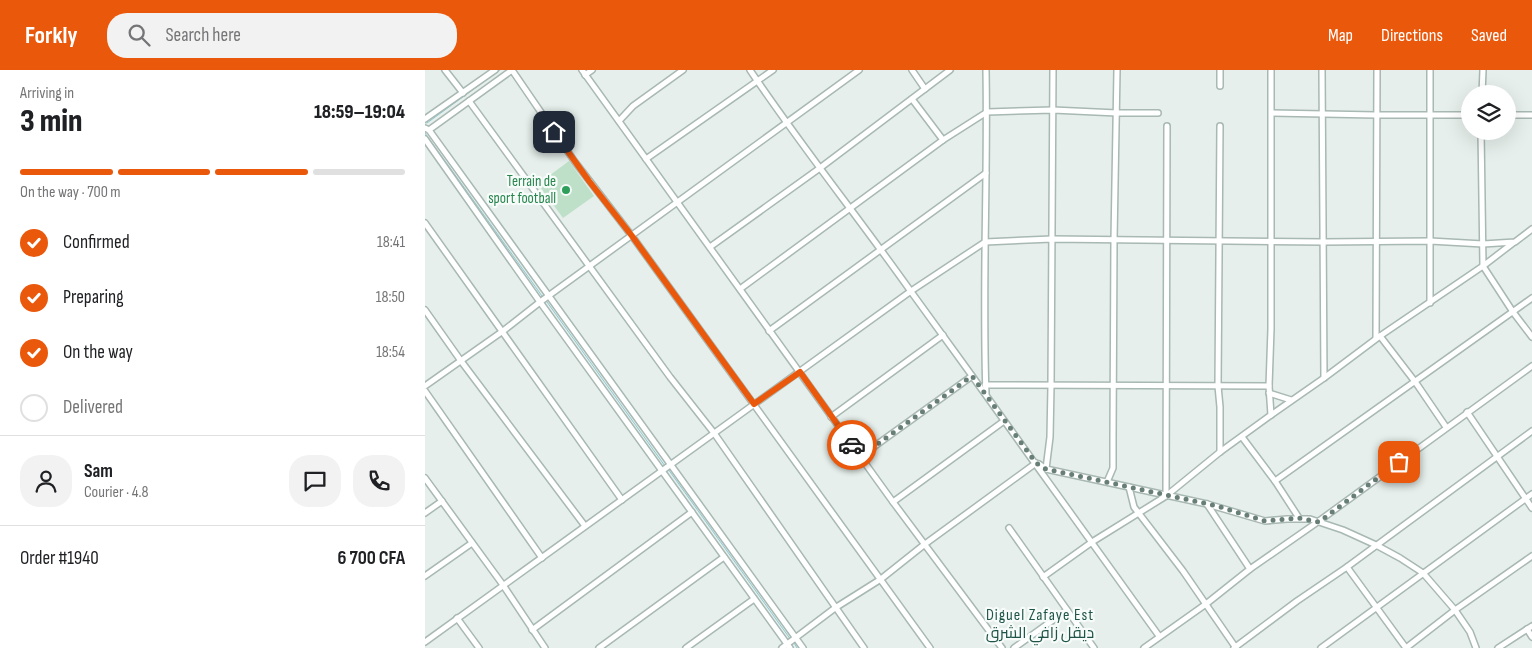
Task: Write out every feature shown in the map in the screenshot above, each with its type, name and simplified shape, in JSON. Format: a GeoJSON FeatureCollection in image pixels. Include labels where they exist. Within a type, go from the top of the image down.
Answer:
{"type":"FeatureCollection","features":[{"type":"Feature","properties":{"kind":"street"},"geometry":{"type":"LineString","coordinates":[[445,70],[463,93]]}},
{"type":"Feature","properties":{"kind":"street"},"geometry":{"type":"LineString","coordinates":[[425,119],[495,70]]}},
{"type":"Feature","properties":{"kind":"street"},"geometry":{"type":"LineString","coordinates":[[803,648],[791,642],[754,600],[692,512],[666,468],[544,299],[427,129],[512,70],[575,162],[632,236],[930,648]]}},
{"type":"Feature","properties":{"kind":"street"},"geometry":{"type":"LineString","coordinates":[[592,70],[584,72],[831,417],[1002,648]]}},
{"type":"Feature","properties":{"kind":"street"},"geometry":{"type":"LineString","coordinates":[[619,121],[633,106],[683,70]]}},
{"type":"Feature","properties":{"kind":"street"},"geometry":{"type":"LineString","coordinates":[[750,70],[786,123],[943,335],[1159,636]]}},
{"type":"Feature","properties":{"kind":"street"},"geometry":{"type":"LineString","coordinates":[[646,159],[773,70]]}},
{"type":"Feature","properties":{"kind":"street"},"geometry":{"type":"LineString","coordinates":[[425,386],[859,70]]}},
{"type":"Feature","properties":{"kind":"street"},"geometry":{"type":"LineString","coordinates":[[912,70],[925,89]]}},
{"type":"Feature","properties":{"kind":"street"},"geometry":{"type":"LineString","coordinates":[[710,247],[820,168],[950,70]]}},
{"type":"Feature","properties":{"kind":"street"},"geometry":{"type":"LineString","coordinates":[[986,70],[987,173],[984,339],[986,396]]}},
{"type":"Feature","properties":{"kind":"street"},"geometry":{"type":"LineString","coordinates":[[1046,469],[1050,437],[1051,386],[1053,70]]}},
{"type":"Feature","properties":{"kind":"street"},"geometry":{"type":"LineString","coordinates":[[1107,482],[1113,468],[1117,70]]}},
{"type":"Feature","properties":{"kind":"street"},"geometry":{"type":"LineString","coordinates":[[1220,70],[1220,86]]}},
{"type":"Feature","properties":{"kind":"street"},"geometry":{"type":"LineString","coordinates":[[1271,70],[1271,329],[1269,386],[1271,414]]}},
{"type":"Feature","properties":{"kind":"street"},"geometry":{"type":"LineString","coordinates":[[1322,70],[1324,378]]}},
{"type":"Feature","properties":{"kind":"street"},"geometry":{"type":"LineString","coordinates":[[1377,70],[1378,337],[1415,383],[1446,427]]}},
{"type":"Feature","properties":{"kind":"street"},"geometry":{"type":"LineString","coordinates":[[1430,70],[1430,303]]}},
{"type":"Feature","properties":{"kind":"street"},"geometry":{"type":"LineString","coordinates":[[1482,85],[1483,70]]}},
{"type":"Feature","properties":{"kind":"street"},"geometry":{"type":"LineString","coordinates":[[912,99],[943,140]]}},
{"type":"Feature","properties":{"kind":"street"},"geometry":{"type":"LineString","coordinates":[[469,101],[670,378],[714,433],[864,648]]}},
{"type":"Feature","properties":{"kind":"street"},"geometry":{"type":"LineString","coordinates":[[740,289],[943,140],[987,112],[1053,110],[1158,113]]}},
{"type":"Feature","properties":{"kind":"street"},"geometry":{"type":"LineString","coordinates":[[1271,114],[1376,116],[1461,115]]}},
{"type":"Feature","properties":{"kind":"street"},"geometry":{"type":"LineString","coordinates":[[1516,115],[1532,115]]}},
{"type":"Feature","properties":{"kind":"street"},"geometry":{"type":"LineString","coordinates":[[1166,496],[1167,126]]}},
{"type":"Feature","properties":{"kind":"street"},"geometry":{"type":"LineString","coordinates":[[1220,126],[1218,386],[1220,452]]}},
{"type":"Feature","properties":{"kind":"street"},"geometry":{"type":"LineString","coordinates":[[425,139],[544,299],[791,642]]}},
{"type":"Feature","properties":{"kind":"street"},"geometry":{"type":"LineString","coordinates":[[1481,140],[1483,266],[1513,312],[1532,336]]}},
{"type":"Feature","properties":{"kind":"street"},"geometry":{"type":"LineString","coordinates":[[769,331],[987,173]]}},
{"type":"Feature","properties":{"kind":"street"},"geometry":{"type":"LineString","coordinates":[[425,224],[622,500]]}},
{"type":"Feature","properties":{"kind":"street"},"geometry":{"type":"LineString","coordinates":[[1043,576],[1091,542],[1166,496],[1271,414],[1324,378],[1378,337],[1483,266],[1532,229]]}},
{"type":"Feature","properties":{"kind":"street"},"geometry":{"type":"LineString","coordinates":[[425,642],[911,291],[985,242],[1051,239],[1271,242],[1430,241],[1483,244],[1515,242]]}},
{"type":"Feature","properties":{"kind":"street"},"geometry":{"type":"LineString","coordinates":[[1275,481],[1532,298]]}},
{"type":"Feature","properties":{"kind":"street"},"geometry":{"type":"LineString","coordinates":[[425,310],[585,526]]}},
{"type":"Feature","properties":{"kind":"street"},"geometry":{"type":"LineString","coordinates":[[831,417],[943,335]]}},
{"type":"Feature","properties":{"kind":"street"},"geometry":{"type":"LineString","coordinates":[[1144,648],[1206,604],[1250,569],[1532,366]]}},
{"type":"Feature","properties":{"kind":"street"},"geometry":{"type":"LineString","coordinates":[[861,456],[972,376]]}},
{"type":"Feature","properties":{"kind":"street"},"geometry":{"type":"LineString","coordinates":[[985,385],[1269,386]]}},
{"type":"Feature","properties":{"kind":"street"},"geometry":{"type":"LineString","coordinates":[[425,391],[542,558]]}},
{"type":"Feature","properties":{"kind":"street"},"geometry":{"type":"LineString","coordinates":[[1269,393],[1291,400]]}},
{"type":"Feature","properties":{"kind":"street"},"geometry":{"type":"LineString","coordinates":[[1467,412],[1532,508]]}},
{"type":"Feature","properties":{"kind":"street"},"geometry":{"type":"LineString","coordinates":[[893,502],[1003,421]]}},
{"type":"Feature","properties":{"kind":"street"},"geometry":{"type":"LineString","coordinates":[[1129,487],[1134,507],[1206,604],[1235,648],[1532,431]]}},
{"type":"Feature","properties":{"kind":"street"},"geometry":{"type":"LineString","coordinates":[[1242,437],[1275,481],[1299,518]]}},
{"type":"Feature","properties":{"kind":"street"},"geometry":{"type":"LineString","coordinates":[[1036,463],[1046,469],[1207,504],[1265,521],[1299,518],[1319,521],[1376,545],[1400,558],[1423,574],[1455,610],[1470,632],[1476,648]]}},
{"type":"Feature","properties":{"kind":"street"},"geometry":{"type":"LineString","coordinates":[[782,648],[835,608],[881,579],[925,544],[1036,463]]}},
{"type":"Feature","properties":{"kind":"street"},"geometry":{"type":"LineString","coordinates":[[425,478],[503,585],[545,648]]}},
{"type":"Feature","properties":{"kind":"street"},"geometry":{"type":"LineString","coordinates":[[1321,648],[1532,494]]}},
{"type":"Feature","properties":{"kind":"street"},"geometry":{"type":"LineString","coordinates":[[425,513],[442,501]]}},
{"type":"Feature","properties":{"kind":"street"},"geometry":{"type":"LineString","coordinates":[[1207,504],[1250,569]]}},
{"type":"Feature","properties":{"kind":"street"},"geometry":{"type":"LineString","coordinates":[[533,630],[692,512]]}},
{"type":"Feature","properties":{"kind":"street"},"geometry":{"type":"LineString","coordinates":[[1009,528],[1094,648]]}},
{"type":"Feature","properties":{"kind":"street"},"geometry":{"type":"LineString","coordinates":[[425,576],[472,543]]}},
{"type":"Feature","properties":{"kind":"street"},"geometry":{"type":"LineString","coordinates":[[599,648],[724,556]]}},
{"type":"Feature","properties":{"kind":"street"},"geometry":{"type":"LineString","coordinates":[[1347,567],[1406,648],[1455,610],[1532,556]]}},
{"type":"Feature","properties":{"kind":"street"},"geometry":{"type":"LineString","coordinates":[[686,648],[754,600]]}},
{"type":"Feature","properties":{"kind":"street"},"geometry":{"type":"LineString","coordinates":[[1014,648],[1067,610]]}},
{"type":"Feature","properties":{"kind":"street"},"geometry":{"type":"LineString","coordinates":[[457,618],[479,648]]}},
{"type":"Feature","properties":{"kind":"street"},"geometry":{"type":"LineString","coordinates":[[1498,648],[1532,626]]}},
{"type":"Feature","properties":{"kind":"street"},"geometry":{"type":"LineString","coordinates":[[1527,629],[1532,637]]}},
{"type":"Feature","properties":{"kind":"green space","name":"Terrain de sport football"},"geometry":{"type":"Polygon","coordinates":[[[569,161],[594,196],[563,218],[538,184],[569,161]]]}},
{"type":"Feature","properties":{"kind":"waterway"},"geometry":{"type":"LineString","coordinates":[[427,123],[500,70]]}},
{"type":"Feature","properties":{"kind":"waterway"},"geometry":{"type":"LineString","coordinates":[[425,133],[542,296]]}},
{"type":"Feature","properties":{"kind":"waterway"},"geometry":{"type":"LineString","coordinates":[[547,302],[665,466]]}},
{"type":"Feature","properties":{"kind":"waterway"},"geometry":{"type":"LineString","coordinates":[[668,469],[791,640]]}},
{"type":"Feature","properties":{"kind":"waterway"},"geometry":{"type":"LineString","coordinates":[[794,643],[797,648]]}},
{"type":"Feature","properties":{"kind":"way so far"},"geometry":{"type":"LineString","coordinates":[[852,445],[861,456],[972,376],[1003,421],[1036,463],[1046,469],[1217,506],[1265,521],[1299,518],[1319,522],[1399,462]]}},
{"type":"Feature","properties":{"kind":"place","name":"Terrain de sport football"},"geometry":{"type":"Point","coordinates":[566,190]}},
{"type":"Feature","properties":{"kind":"district","name":"Diguel Zafaye Est ديقل زافي الشرق"},"geometry":{"type":"Point","coordinates":[1040,624]}},
{"type":"Feature","properties":{"kind":"route"},"geometry":{"type":"LineString","coordinates":[[554,132],[754,404],[800,372],[852,445]]}}]}
